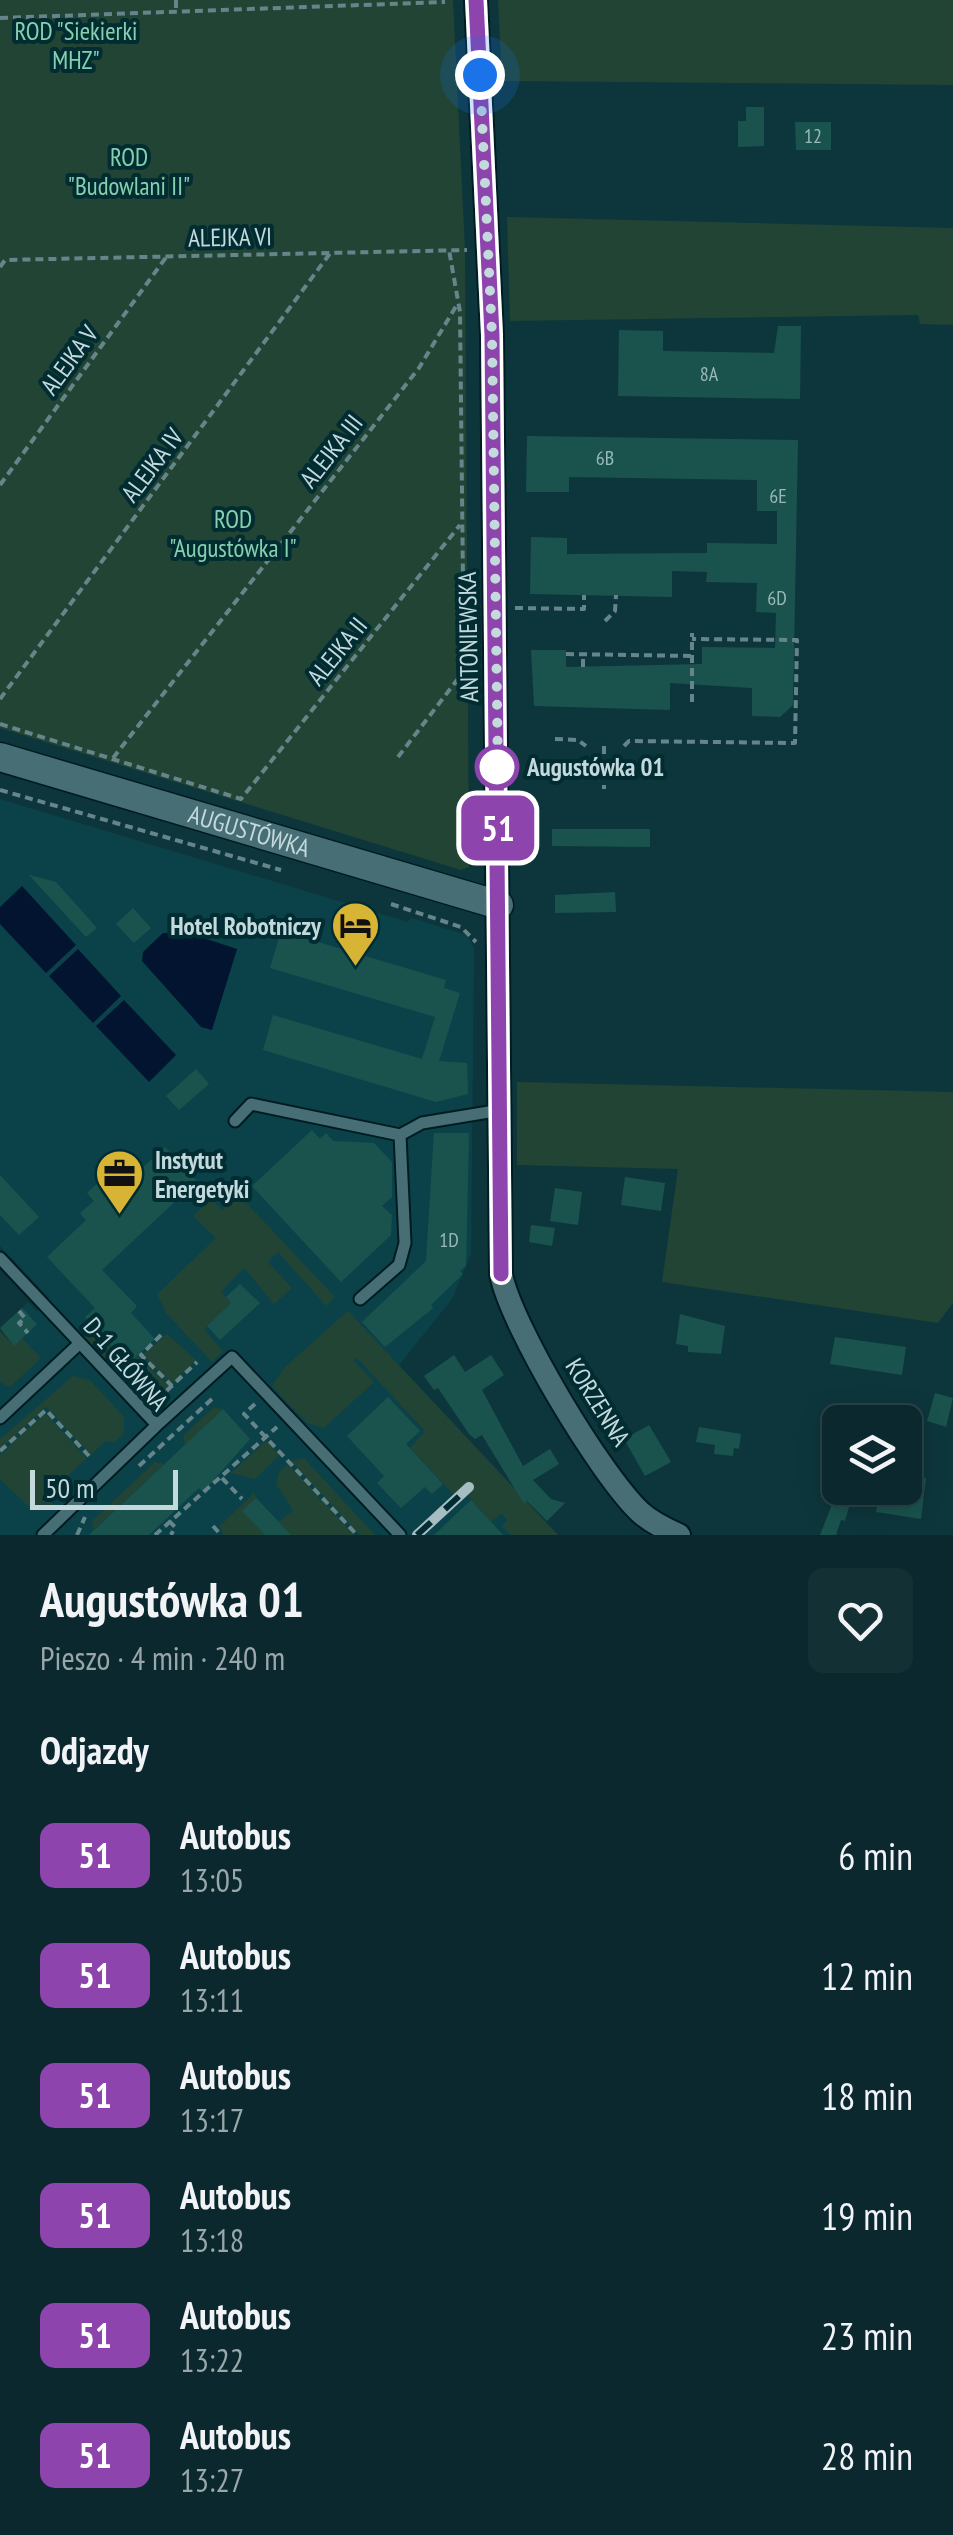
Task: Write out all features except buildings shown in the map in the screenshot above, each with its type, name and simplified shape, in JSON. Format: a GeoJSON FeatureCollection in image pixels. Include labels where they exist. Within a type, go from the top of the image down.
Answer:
{"type":"FeatureCollection","features":[{"type":"Feature","properties":{"kind":"street","name":"ANTONIEWSKA"},"geometry":{"type":"LineString","coordinates":[[476,0],[492,335],[501,1274]]}},
{"type":"Feature","properties":{"kind":"street","name":"AUGUSTÓWKA"},"geometry":{"type":"LineString","coordinates":[[0,757],[499,905]]}},
{"type":"Feature","properties":{"kind":"street","name":"KORZENNA"},"geometry":{"type":"LineString","coordinates":[[501,1274],[520,1328],[609,1473],[649,1519],[680,1535]]}},
{"type":"Feature","properties":{"kind":"lane"},"geometry":{"type":"LineString","coordinates":[[235,1121],[251,1104],[276,1106],[400,1135],[422,1124],[500,1110]]}},
{"type":"Feature","properties":{"kind":"lane"},"geometry":{"type":"LineString","coordinates":[[360,1299],[399,1265],[405,1243],[400,1135]]}},
{"type":"Feature","properties":{"kind":"lane","name":"D-1 GŁÓWNA"},"geometry":{"type":"LineString","coordinates":[[0,1258],[157,1425],[42,1534]]}},
{"type":"Feature","properties":{"kind":"lane"},"geometry":{"type":"LineString","coordinates":[[0,1418],[80,1343]]}},
{"type":"Feature","properties":{"kind":"lane"},"geometry":{"type":"LineString","coordinates":[[157,1425],[232,1358],[400,1535]]}},
{"type":"Feature","properties":{"kind":"path"},"geometry":{"type":"LineString","coordinates":[[176,0],[176,14]]}},
{"type":"Feature","properties":{"kind":"path"},"geometry":{"type":"LineString","coordinates":[[0,18],[445,2]]}},
{"type":"Feature","properties":{"kind":"path"},"geometry":{"type":"LineString","coordinates":[[398,757],[464,671],[458,303],[449,250]]}},
{"type":"Feature","properties":{"kind":"path","name":"ALEJKA VI"},"geometry":{"type":"LineString","coordinates":[[2,262],[465,250]]}},
{"type":"Feature","properties":{"kind":"path","name":"ALEJKA IV"},"geometry":{"type":"LineString","coordinates":[[0,699],[332,252]]}},
{"type":"Feature","properties":{"kind":"path","name":"ALEJKA V"},"geometry":{"type":"LineString","coordinates":[[0,486],[167,256]]}},
{"type":"Feature","properties":{"kind":"path","name":"ALEJKA III"},"geometry":{"type":"LineString","coordinates":[[113,758],[419,368],[458,303]]}},
{"type":"Feature","properties":{"kind":"path","name":"ALEJKA II"},"geometry":{"type":"LineString","coordinates":[[113,758],[241,800],[460,525]]}},
{"type":"Feature","properties":{"kind":"path"},"geometry":{"type":"LineString","coordinates":[[495,605],[584,609],[584,595]]}},
{"type":"Feature","properties":{"kind":"path"},"geometry":{"type":"LineString","coordinates":[[606,621],[615,610],[616,595]]}},
{"type":"Feature","properties":{"kind":"path"},"geometry":{"type":"LineString","coordinates":[[624,746],[630,741],[795,742],[797,640],[692,636],[692,702]]}},
{"type":"Feature","properties":{"kind":"path"},"geometry":{"type":"LineString","coordinates":[[759,648],[760,640]]}},
{"type":"Feature","properties":{"kind":"path"},"geometry":{"type":"LineString","coordinates":[[566,654],[692,656]]}},
{"type":"Feature","properties":{"kind":"path"},"geometry":{"type":"LineString","coordinates":[[583,654],[583,667]]}},
{"type":"Feature","properties":{"kind":"path"},"geometry":{"type":"LineString","coordinates":[[0,724],[113,758]]}},
{"type":"Feature","properties":{"kind":"path"},"geometry":{"type":"LineString","coordinates":[[555,740],[578,740],[586,746]]}},
{"type":"Feature","properties":{"kind":"path"},"geometry":{"type":"LineString","coordinates":[[604,746],[604,789]]}},
{"type":"Feature","properties":{"kind":"path"},"geometry":{"type":"LineString","coordinates":[[0,790],[281,870]]}},
{"type":"Feature","properties":{"kind":"path"},"geometry":{"type":"LineString","coordinates":[[391,904],[470,932],[489,966],[499,972]]}},
{"type":"Feature","properties":{"kind":"path"},"geometry":{"type":"LineString","coordinates":[[19,1310],[25,1318],[19,1323],[28,1333]]}},
{"type":"Feature","properties":{"kind":"path"},"geometry":{"type":"LineString","coordinates":[[162,1335],[140,1355],[172,1386]]}},
{"type":"Feature","properties":{"kind":"path"},"geometry":{"type":"LineString","coordinates":[[121,1358],[159,1398],[197,1362]]}},
{"type":"Feature","properties":{"kind":"path"},"geometry":{"type":"LineString","coordinates":[[128,1477],[212,1398]]}},
{"type":"Feature","properties":{"kind":"path"},"geometry":{"type":"LineString","coordinates":[[0,1451],[46,1410],[89,1456]]}},
{"type":"Feature","properties":{"kind":"path"},"geometry":{"type":"LineString","coordinates":[[244,1414],[357,1535]]}},
{"type":"Feature","properties":{"kind":"path"},"geometry":{"type":"LineString","coordinates":[[155,1535],[278,1426]]}},
{"type":"Feature","properties":{"kind":"path"},"geometry":{"type":"LineString","coordinates":[[222,1478],[242,1498]]}},
{"type":"Feature","properties":{"kind":"path"},"geometry":{"type":"LineString","coordinates":[[77,1535],[85,1516]]}},
{"type":"Feature","properties":{"kind":"path"},"geometry":{"type":"LineString","coordinates":[[170,1521],[175,1526],[171,1535]]}},
{"type":"Feature","properties":{"kind":"path"},"geometry":{"type":"LineString","coordinates":[[212,1526],[220,1535]]}},
{"type":"Feature","properties":{"kind":"shaded area"},"geometry":{"type":"Polygon","coordinates":[[[0,799],[408,922],[411,918],[467,935],[474,948],[471,1254],[452,1299],[399,1365],[558,1535],[0,1535],[0,1353],[10,1342],[0,1328],[28,1302],[36,1311],[49,1298],[0,1246],[0,799]]]}},
{"type":"Feature","properties":{"kind":"shaded area"},"geometry":{"type":"Polygon","coordinates":[[[22,886],[76,945],[46,973],[0,924],[0,907],[22,886]]]}},
{"type":"Feature","properties":{"kind":"shaded area"},"geometry":{"type":"Polygon","coordinates":[[[163,933],[188,933],[237,949],[212,1030],[201,1027],[142,961],[143,952],[163,933]]]}},
{"type":"Feature","properties":{"kind":"shaded area"},"geometry":{"type":"Polygon","coordinates":[[[78,949],[121,996],[93,1023],[49,976],[78,949]]]}},
{"type":"Feature","properties":{"kind":"shaded area"},"geometry":{"type":"Polygon","coordinates":[[[124,1000],[176,1055],[149,1082],[96,1026],[124,1000]]]}},
{"type":"Feature","properties":{"kind":"green space","name":"ROD \"Augustówka I\""},"geometry":{"type":"Polygon","coordinates":[[[0,0],[453,0],[465,250],[469,867],[461,870],[0,728],[0,0]]]}},
{"type":"Feature","properties":{"kind":"green space"},"geometry":{"type":"Polygon","coordinates":[[[498,0],[953,0],[953,85],[502,81],[498,0]]]}},
{"type":"Feature","properties":{"kind":"green space"},"geometry":{"type":"Polygon","coordinates":[[[507,217],[953,228],[953,325],[920,324],[918,315],[510,321],[507,217]]]}},
{"type":"Feature","properties":{"kind":"green space"},"geometry":{"type":"Polygon","coordinates":[[[517,1082],[953,1092],[953,1303],[938,1323],[662,1282],[678,1169],[517,1165],[517,1082]]]}},
{"type":"Feature","properties":{"kind":"green space"},"geometry":{"type":"Polygon","coordinates":[[[238,1194],[335,1297],[326,1306],[278,1252],[268,1262],[292,1288],[274,1304],[244,1268],[221,1292],[231,1303],[204,1329],[223,1351],[212,1362],[166,1313],[157,1294],[216,1238],[193,1216],[211,1199],[222,1210],[238,1194]]]}},
{"type":"Feature","properties":{"kind":"green space"},"geometry":{"type":"Polygon","coordinates":[[[348,1311],[558,1535],[511,1535],[502,1526],[508,1520],[501,1513],[491,1522],[462,1489],[454,1495],[410,1448],[425,1431],[356,1357],[353,1360],[374,1382],[324,1428],[307,1423],[272,1386],[285,1367],[348,1311]]]}},
{"type":"Feature","properties":{"kind":"green space"},"geometry":{"type":"Polygon","coordinates":[[[93,1325],[161,1403],[140,1395],[84,1336],[93,1325]]]}},
{"type":"Feature","properties":{"kind":"green space"},"geometry":{"type":"Polygon","coordinates":[[[0,1331],[14,1346],[22,1338],[41,1358],[10,1387],[0,1382],[0,1331]]]}},
{"type":"Feature","properties":{"kind":"green space"},"geometry":{"type":"Polygon","coordinates":[[[167,1334],[196,1360],[171,1384],[143,1355],[167,1334]]]}},
{"type":"Feature","properties":{"kind":"green space"},"geometry":{"type":"Polygon","coordinates":[[[137,1356],[169,1386],[159,1395],[128,1364],[137,1356]]]}},
{"type":"Feature","properties":{"kind":"green space"},"geometry":{"type":"Polygon","coordinates":[[[73,1376],[90,1380],[124,1417],[124,1433],[114,1443],[105,1441],[91,1455],[46,1407],[0,1449],[0,1439],[73,1376]]]}},
{"type":"Feature","properties":{"kind":"green space"},"geometry":{"type":"Polygon","coordinates":[[[214,1407],[223,1409],[185,1445],[183,1436],[214,1407]]]}},
{"type":"Feature","properties":{"kind":"green space"},"geometry":{"type":"Polygon","coordinates":[[[45,1413],[87,1458],[43,1499],[57,1506],[41,1511],[26,1504],[0,1479],[0,1455],[45,1413]]]}},
{"type":"Feature","properties":{"kind":"green space"},"geometry":{"type":"Polygon","coordinates":[[[266,1441],[279,1455],[255,1479],[231,1473],[266,1441]]]}},
{"type":"Feature","properties":{"kind":"green space"},"geometry":{"type":"Polygon","coordinates":[[[304,1458],[375,1535],[360,1535],[291,1461],[304,1458]]]}},
{"type":"Feature","properties":{"kind":"green space"},"geometry":{"type":"Polygon","coordinates":[[[155,1462],[164,1464],[94,1530],[92,1521],[155,1462]]]}},
{"type":"Feature","properties":{"kind":"green space"},"geometry":{"type":"Polygon","coordinates":[[[288,1464],[354,1535],[290,1535],[279,1522],[293,1510],[276,1484],[279,1472],[288,1464]]]}},
{"type":"Feature","properties":{"kind":"green space"},"geometry":{"type":"Polygon","coordinates":[[[254,1493],[256,1498],[243,1511],[265,1535],[223,1535],[220,1526],[254,1493]]]}},
{"type":"Feature","properties":{"kind":"railway"},"geometry":{"type":"LineString","coordinates":[[417,1535],[469,1487]]}},
{"type":"Feature","properties":{"kind":"bus line","name":"51"},"geometry":{"type":"LineString","coordinates":[[476,0],[492,335],[501,1274]]}},
{"type":"Feature","properties":{"kind":"place","name":"Augustówka 01"},"geometry":{"type":"Point","coordinates":[497,767]}},
{"type":"Feature","properties":{"kind":"place","name":"Hotel Robotniczy"},"geometry":{"type":"Point","coordinates":[356,968]}},
{"type":"Feature","properties":{"kind":"place","name":"Instytut Energetyki"},"geometry":{"type":"Point","coordinates":[120,1216]}},
{"type":"Feature","properties":{"kind":"route"},"geometry":{"type":"LineString","coordinates":[[480,75],[492,335],[498,777],[497,767]]}},
{"type":"Feature","properties":{"kind":"park label","name":"ROD \"Siekierki MHZ\""},"geometry":{"type":"Point","coordinates":[76,46]}},
{"type":"Feature","properties":{"kind":"park label","name":"ROD \"Budowlani II\""},"geometry":{"type":"Point","coordinates":[129,172]}}]}
